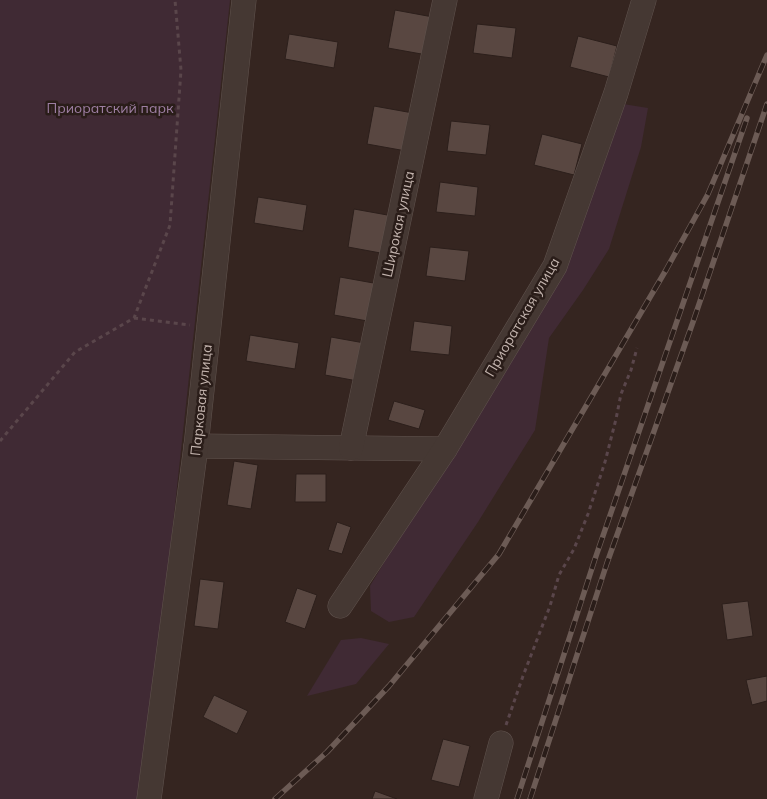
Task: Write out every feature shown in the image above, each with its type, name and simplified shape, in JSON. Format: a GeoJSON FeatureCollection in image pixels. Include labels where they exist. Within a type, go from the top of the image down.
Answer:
{"type":"FeatureCollection","features":[{"type":"Feature","properties":{"kind":"street","name":"Парковая улица"},"geometry":{"type":"LineString","coordinates":[[149,799],[196,446],[244,0]]}},
{"type":"Feature","properties":{"kind":"street","name":"Широкая улица"},"geometry":{"type":"LineString","coordinates":[[351,448],[445,0]]}},
{"type":"Feature","properties":{"kind":"street","name":"Приоратская улица"},"geometry":{"type":"LineString","coordinates":[[340,606],[444,449],[555,266],[616,93],[644,0]]}},
{"type":"Feature","properties":{"kind":"street"},"geometry":{"type":"LineString","coordinates":[[196,446],[444,449]]}},
{"type":"Feature","properties":{"kind":"street"},"geometry":{"type":"LineString","coordinates":[[486,799],[501,743]]}},
{"type":"Feature","properties":{"kind":"path"},"geometry":{"type":"LineString","coordinates":[[134,318],[170,225],[181,70],[175,0]]}},
{"type":"Feature","properties":{"kind":"path"},"geometry":{"type":"LineString","coordinates":[[0,441],[75,352],[134,318],[209,328]]}},
{"type":"Feature","properties":{"kind":"path"},"geometry":{"type":"LineString","coordinates":[[501,743],[510,713],[550,606],[559,575],[574,549],[588,514],[607,454],[621,394],[631,370],[637,348]]}},
{"type":"Feature","properties":{"kind":"green space","name":"Приоратский парк"},"geometry":{"type":"Polygon","coordinates":[[[0,0],[230,0],[143,799],[0,799],[0,0]]]}},
{"type":"Feature","properties":{"kind":"green space"},"geometry":{"type":"Polygon","coordinates":[[[623,104],[648,108],[641,147],[609,249],[549,338],[535,430],[478,522],[414,617],[389,622],[371,611],[370,586],[501,367],[623,104]]]}},
{"type":"Feature","properties":{"kind":"green space"},"geometry":{"type":"Polygon","coordinates":[[[361,638],[389,644],[356,684],[307,696],[341,640],[361,638]]]}},
{"type":"Feature","properties":{"kind":"building"},"geometry":{"type":"Polygon","coordinates":[[[395,10],[433,17],[427,55],[388,48],[395,10]]]}},
{"type":"Feature","properties":{"kind":"building"},"geometry":{"type":"Polygon","coordinates":[[[477,24],[516,28],[512,58],[473,53],[477,24]]]}},
{"type":"Feature","properties":{"kind":"building"},"geometry":{"type":"Polygon","coordinates":[[[289,34],[338,42],[334,68],[285,59],[289,34]]]}},
{"type":"Feature","properties":{"kind":"building"},"geometry":{"type":"Polygon","coordinates":[[[578,36],[617,46],[609,77],[570,67],[578,36]]]}},
{"type":"Feature","properties":{"kind":"building"},"geometry":{"type":"Polygon","coordinates":[[[374,106],[413,113],[406,151],[367,144],[374,106]]]}},
{"type":"Feature","properties":{"kind":"building"},"geometry":{"type":"Polygon","coordinates":[[[451,121],[490,125],[486,155],[447,151],[451,121]]]}},
{"type":"Feature","properties":{"kind":"building"},"geometry":{"type":"Polygon","coordinates":[[[542,134],[582,144],[574,175],[534,165],[542,134]]]}},
{"type":"Feature","properties":{"kind":"building"},"geometry":{"type":"Polygon","coordinates":[[[440,182],[478,187],[475,216],[436,212],[440,182]]]}},
{"type":"Feature","properties":{"kind":"building"},"geometry":{"type":"Polygon","coordinates":[[[258,197],[307,205],[303,231],[254,223],[258,197]]]}},
{"type":"Feature","properties":{"kind":"building"},"geometry":{"type":"Polygon","coordinates":[[[354,209],[393,216],[386,254],[348,247],[354,209]]]}},
{"type":"Feature","properties":{"kind":"building"},"geometry":{"type":"Polygon","coordinates":[[[430,247],[469,251],[465,281],[426,276],[430,247]]]}},
{"type":"Feature","properties":{"kind":"building"},"geometry":{"type":"Polygon","coordinates":[[[340,277],[379,284],[373,322],[334,315],[340,277]]]}},
{"type":"Feature","properties":{"kind":"building"},"geometry":{"type":"Polygon","coordinates":[[[414,321],[452,326],[449,355],[410,351],[414,321]]]}},
{"type":"Feature","properties":{"kind":"building"},"geometry":{"type":"Polygon","coordinates":[[[250,335],[299,343],[295,369],[246,361],[250,335]]]}},
{"type":"Feature","properties":{"kind":"building"},"geometry":{"type":"Polygon","coordinates":[[[331,337],[370,344],[363,382],[325,375],[331,337]]]}},
{"type":"Feature","properties":{"kind":"building"},"geometry":{"type":"Polygon","coordinates":[[[394,401],[425,410],[419,429],[388,420],[394,401]]]}},
{"type":"Feature","properties":{"kind":"building"},"geometry":{"type":"Polygon","coordinates":[[[234,461],[258,465],[251,509],[227,505],[234,461]]]}},
{"type":"Feature","properties":{"kind":"building"},"geometry":{"type":"Polygon","coordinates":[[[296,474],[326,474],[326,502],[295,502],[296,474]]]}},
{"type":"Feature","properties":{"kind":"building"},"geometry":{"type":"Polygon","coordinates":[[[337,522],[351,527],[342,554],[328,550],[337,522]]]}},
{"type":"Feature","properties":{"kind":"building"},"geometry":{"type":"Polygon","coordinates":[[[200,579],[224,582],[218,629],[194,626],[200,579]]]}},
{"type":"Feature","properties":{"kind":"building"},"geometry":{"type":"Polygon","coordinates":[[[297,588],[317,595],[305,629],[285,622],[297,588]]]}},
{"type":"Feature","properties":{"kind":"building"},"geometry":{"type":"Polygon","coordinates":[[[748,601],[753,636],[727,640],[722,604],[748,601]]]}},
{"type":"Feature","properties":{"kind":"building"},"geometry":{"type":"Polygon","coordinates":[[[767,676],[767,701],[752,705],[746,680],[767,676]]]}},
{"type":"Feature","properties":{"kind":"building"},"geometry":{"type":"Polygon","coordinates":[[[214,695],[248,711],[237,734],[203,717],[214,695]]]}},
{"type":"Feature","properties":{"kind":"building"},"geometry":{"type":"Polygon","coordinates":[[[443,739],[470,746],[459,787],[431,780],[443,739]]]}},
{"type":"Feature","properties":{"kind":"building"},"geometry":{"type":"Polygon","coordinates":[[[375,791],[397,799],[372,799],[375,791]]]}},
{"type":"Feature","properties":{"kind":"railway"},"geometry":{"type":"LineString","coordinates":[[275,799],[327,752],[389,686],[499,554],[666,270],[708,194],[767,55]]}},
{"type":"Feature","properties":{"kind":"railway"},"geometry":{"type":"LineString","coordinates":[[530,799],[607,563],[693,322],[767,104]]}},
{"type":"Feature","properties":{"kind":"railway"},"geometry":{"type":"LineString","coordinates":[[517,799],[595,559],[747,118]]}}]}
